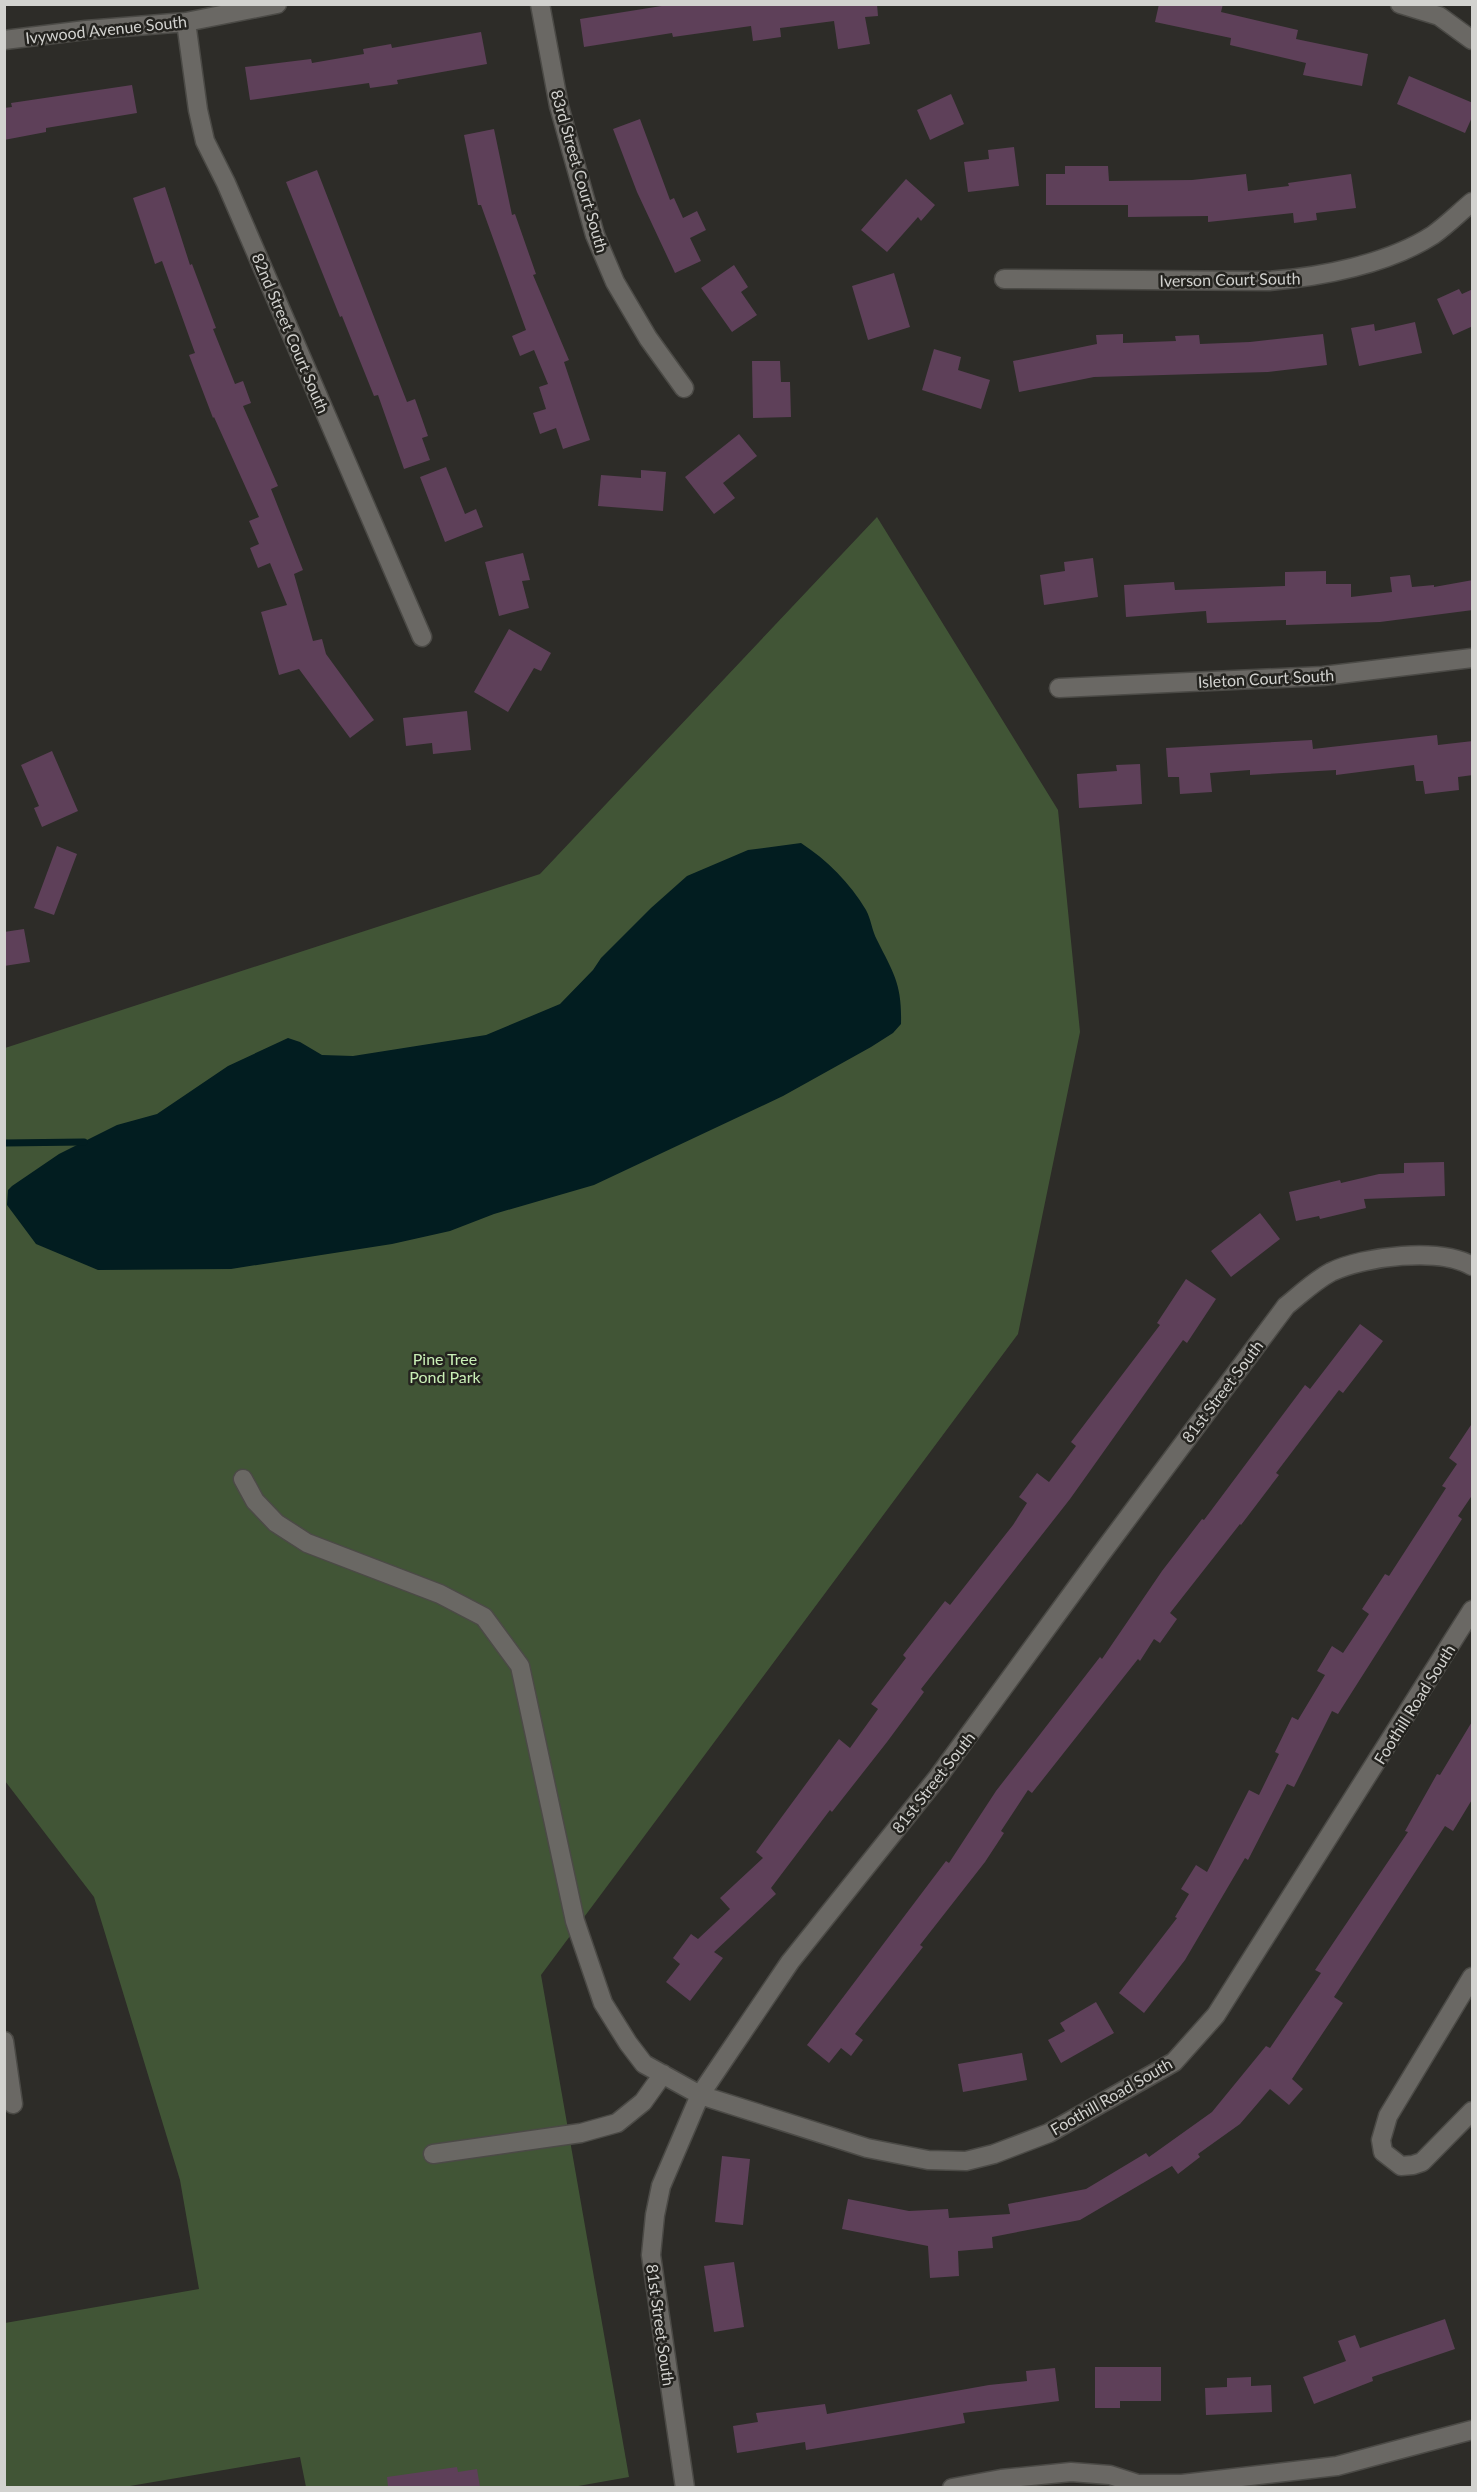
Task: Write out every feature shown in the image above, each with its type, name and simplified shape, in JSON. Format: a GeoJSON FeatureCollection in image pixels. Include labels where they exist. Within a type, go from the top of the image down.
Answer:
{"type":"FeatureCollection","features":[{"type":"Feature","properties":{"kind":"street","name":"Ivywood Avenue South"},"geometry":{"type":"LineString","coordinates":[[4,40],[86,30],[186,22],[277,4]]}},
{"type":"Feature","properties":{"kind":"street","name":"83rd Street Court South"},"geometry":{"type":"LineString","coordinates":[[540,4],[559,106],[595,235],[615,282],[648,338],[684,388]]}},
{"type":"Feature","properties":{"kind":"street"},"geometry":{"type":"LineString","coordinates":[[1400,4],[1443,10],[1473,40]]}},
{"type":"Feature","properties":{"kind":"street","name":"82nd Street Court South"},"geometry":{"type":"LineString","coordinates":[[186,22],[198,111],[206,141],[422,637]]}},
{"type":"Feature","properties":{"kind":"street","name":"Iverson Court South"},"geometry":{"type":"LineString","coordinates":[[1004,279],[1268,281],[1307,278],[1377,261],[1432,235],[1473,202]]}},
{"type":"Feature","properties":{"kind":"street","name":"Isleton Court South"},"geometry":{"type":"LineString","coordinates":[[1059,688],[1323,676],[1473,658]]}},
{"type":"Feature","properties":{"kind":"street","name":"81st Street South"},"geometry":{"type":"LineString","coordinates":[[685,2487],[651,2255],[654,2215],[661,2186],[700,2095],[790,1962],[938,1777],[1286,1306],[1316,1281],[1334,1271],[1375,1259],[1419,1255],[1461,1259],[1473,1266]]}},
{"type":"Feature","properties":{"kind":"street","name":"Foothill Road South"},"geometry":{"type":"LineString","coordinates":[[243,1479],[255,1501],[276,1523],[307,1543],[440,1594],[484,1617],[520,1666],[575,1921],[603,2003],[628,2043],[645,2064],[700,2095],[867,2148],[928,2160],[966,2161],[994,2154],[1049,2133],[1174,2062],[1216,2015],[1473,1610]]}},
{"type":"Feature","properties":{"kind":"street"},"geometry":{"type":"LineString","coordinates":[[1473,1977],[1388,2116],[1382,2140],[1383,2152],[1401,2166],[1422,2162],[1473,2111]]}},
{"type":"Feature","properties":{"kind":"street"},"geometry":{"type":"LineString","coordinates":[[4,2041],[13,2104]]}},
{"type":"Feature","properties":{"kind":"street"},"geometry":{"type":"LineString","coordinates":[[433,2154],[581,2133],[617,2123],[643,2102],[663,2074]]}},
{"type":"Feature","properties":{"kind":"street"},"geometry":{"type":"LineString","coordinates":[[952,2487],[1001,2479],[1071,2472],[1110,2475],[1138,2484],[1182,2484],[1337,2466],[1473,2430]]}},
{"type":"Feature","properties":{"kind":"green space","name":"Pine Tree Pond Park"},"geometry":{"type":"Polygon","coordinates":[[[877,517],[1058,810],[1080,1032],[1018,1334],[541,1975],[629,2477],[567,2488],[306,2487],[300,2457],[124,2487],[5,2487],[5,2323],[199,2289],[180,2180],[94,1897],[5,1781],[5,1048],[540,874],[877,517]]]}},
{"type":"Feature","properties":{"kind":"water"},"geometry":{"type":"Polygon","coordinates":[[[801,843],[837,873],[866,910],[875,936],[896,980],[900,999],[901,1024],[893,1033],[871,1047],[783,1096],[594,1185],[494,1214],[450,1231],[392,1244],[231,1269],[98,1270],[36,1244],[7,1205],[8,1190],[12,1186],[59,1154],[117,1125],[157,1114],[228,1066],[288,1038],[322,1055],[353,1056],[486,1035],[560,1004],[593,970],[601,958],[687,876],[748,850],[801,843]]]}},
{"type":"Feature","properties":{"kind":"building"},"geometry":{"type":"Polygon","coordinates":[[[674,4],[877,4],[878,16],[865,17],[870,44],[838,49],[834,21],[780,28],[781,37],[753,41],[751,26],[673,37],[672,33],[584,47],[580,19],[674,4]]]}},
{"type":"Feature","properties":{"kind":"building"},"geometry":{"type":"Polygon","coordinates":[[[1159,4],[1223,4],[1221,12],[1298,30],[1296,39],[1368,54],[1362,86],[1303,75],[1306,63],[1230,45],[1231,38],[1155,22],[1159,4]]]}},
{"type":"Feature","properties":{"kind":"building"},"geometry":{"type":"Polygon","coordinates":[[[481,32],[487,64],[397,80],[398,84],[370,88],[369,83],[250,100],[245,67],[311,59],[312,63],[364,54],[363,49],[391,44],[392,48],[481,32]]]}},
{"type":"Feature","properties":{"kind":"building"},"geometry":{"type":"Polygon","coordinates":[[[1409,76],[1473,103],[1473,115],[1465,133],[1397,104],[1409,76]]]}},
{"type":"Feature","properties":{"kind":"building"},"geometry":{"type":"Polygon","coordinates":[[[132,85],[137,113],[46,128],[46,132],[4,140],[4,108],[12,107],[11,103],[132,85]]]}},
{"type":"Feature","properties":{"kind":"building"},"geometry":{"type":"Polygon","coordinates":[[[951,94],[964,124],[930,140],[917,110],[951,94]]]}},
{"type":"Feature","properties":{"kind":"building"},"geometry":{"type":"Polygon","coordinates":[[[640,119],[670,200],[674,198],[683,218],[697,211],[706,230],[690,238],[701,261],[675,273],[637,192],[613,129],[640,119]]]}},
{"type":"Feature","properties":{"kind":"building"},"geometry":{"type":"Polygon","coordinates":[[[494,129],[512,215],[515,214],[536,274],[533,275],[569,360],[564,362],[590,440],[563,449],[556,428],[540,434],[533,413],[546,409],[539,387],[548,384],[534,350],[520,356],[512,336],[526,330],[481,205],[478,205],[464,135],[494,129]]]}},
{"type":"Feature","properties":{"kind":"building"},"geometry":{"type":"Polygon","coordinates":[[[1014,147],[1019,186],[968,192],[964,162],[989,159],[988,150],[1014,147]]]}},
{"type":"Feature","properties":{"kind":"building"},"geometry":{"type":"Polygon","coordinates":[[[1065,166],[1108,166],[1109,181],[1192,180],[1246,174],[1248,191],[1351,174],[1356,208],[1316,213],[1317,220],[1294,223],[1293,213],[1208,222],[1208,216],[1128,217],[1128,205],[1046,205],[1046,174],[1065,174],[1065,166]]]}},
{"type":"Feature","properties":{"kind":"building"},"geometry":{"type":"Polygon","coordinates":[[[317,170],[407,402],[415,399],[428,436],[422,438],[430,460],[404,469],[378,395],[374,396],[286,182],[317,170]]]}},
{"type":"Feature","properties":{"kind":"building"},"geometry":{"type":"Polygon","coordinates":[[[906,179],[935,205],[921,221],[918,217],[887,252],[861,230],[906,179]]]}},
{"type":"Feature","properties":{"kind":"building"},"geometry":{"type":"Polygon","coordinates":[[[165,187],[190,265],[192,264],[216,328],[213,329],[235,384],[243,381],[251,403],[243,406],[278,486],[271,489],[303,570],[294,574],[313,641],[322,639],[326,654],[374,720],[350,738],[299,669],[279,675],[261,612],[287,605],[270,563],[258,568],[250,548],[259,544],[249,521],[259,517],[213,418],[189,355],[195,353],[162,261],[155,264],[133,198],[165,187]]]}},
{"type":"Feature","properties":{"kind":"building"},"geometry":{"type":"Polygon","coordinates":[[[734,265],[748,287],[741,292],[757,315],[732,332],[701,288],[734,265]]]}},
{"type":"Feature","properties":{"kind":"building"},"geometry":{"type":"Polygon","coordinates":[[[894,273],[910,327],[868,340],[852,286],[894,273]]]}},
{"type":"Feature","properties":{"kind":"building"},"geometry":{"type":"Polygon","coordinates":[[[1459,289],[1462,294],[1473,289],[1473,326],[1453,335],[1437,299],[1459,289]]]}},
{"type":"Feature","properties":{"kind":"building"},"geometry":{"type":"Polygon","coordinates":[[[1415,322],[1422,353],[1359,366],[1351,328],[1374,324],[1375,331],[1415,322]]]}},
{"type":"Feature","properties":{"kind":"building"},"geometry":{"type":"Polygon","coordinates":[[[1123,334],[1123,343],[1176,341],[1175,336],[1199,335],[1200,344],[1250,342],[1323,334],[1327,365],[1268,372],[1094,377],[1019,392],[1013,361],[1097,344],[1096,335],[1123,334]]]}},
{"type":"Feature","properties":{"kind":"building"},"geometry":{"type":"Polygon","coordinates":[[[934,349],[961,357],[958,370],[990,380],[981,409],[922,390],[934,349]]]}},
{"type":"Feature","properties":{"kind":"building"},"geometry":{"type":"Polygon","coordinates":[[[752,361],[780,361],[781,382],[790,382],[791,417],[753,418],[752,361]]]}},
{"type":"Feature","properties":{"kind":"building"},"geometry":{"type":"Polygon","coordinates":[[[739,434],[757,456],[723,483],[735,498],[714,514],[685,477],[739,434]]]}},
{"type":"Feature","properties":{"kind":"building"},"geometry":{"type":"Polygon","coordinates":[[[446,467],[465,514],[476,509],[483,527],[445,542],[420,477],[446,467]]]}},
{"type":"Feature","properties":{"kind":"building"},"geometry":{"type":"Polygon","coordinates":[[[641,470],[666,472],[663,511],[598,506],[601,475],[641,478],[641,470]]]}},
{"type":"Feature","properties":{"kind":"building"},"geometry":{"type":"Polygon","coordinates":[[[523,553],[530,580],[522,581],[529,608],[499,616],[485,562],[523,553]]]}},
{"type":"Feature","properties":{"kind":"building"},"geometry":{"type":"Polygon","coordinates":[[[1093,558],[1098,597],[1044,605],[1040,575],[1065,571],[1064,562],[1093,558]]]}},
{"type":"Feature","properties":{"kind":"building"},"geometry":{"type":"Polygon","coordinates":[[[1326,571],[1326,584],[1351,584],[1351,597],[1392,592],[1390,577],[1410,575],[1412,587],[1434,585],[1434,587],[1473,580],[1473,610],[1380,622],[1286,625],[1286,620],[1207,623],[1206,611],[1126,617],[1124,585],[1174,582],[1175,590],[1285,586],[1285,572],[1326,571]]]}},
{"type":"Feature","properties":{"kind":"building"},"geometry":{"type":"Polygon","coordinates":[[[509,629],[551,653],[541,671],[534,668],[508,712],[474,692],[509,629]]]}},
{"type":"Feature","properties":{"kind":"building"},"geometry":{"type":"Polygon","coordinates":[[[467,711],[471,750],[433,754],[432,743],[406,746],[403,718],[467,711]]]}},
{"type":"Feature","properties":{"kind":"building"},"geometry":{"type":"Polygon","coordinates":[[[1437,735],[1438,745],[1473,741],[1473,775],[1458,777],[1459,790],[1425,794],[1423,781],[1416,781],[1414,765],[1336,775],[1336,770],[1250,775],[1250,770],[1210,773],[1212,792],[1180,794],[1179,777],[1168,777],[1166,748],[1312,740],[1313,749],[1437,735]]]}},
{"type":"Feature","properties":{"kind":"building"},"geometry":{"type":"Polygon","coordinates":[[[52,751],[78,811],[42,827],[34,808],[39,806],[21,765],[52,751]]]}},
{"type":"Feature","properties":{"kind":"building"},"geometry":{"type":"Polygon","coordinates":[[[1140,764],[1142,804],[1079,808],[1077,774],[1117,771],[1116,765],[1140,764]]]}},
{"type":"Feature","properties":{"kind":"building"},"geometry":{"type":"Polygon","coordinates":[[[57,846],[77,854],[54,915],[34,908],[57,846]]]}},
{"type":"Feature","properties":{"kind":"building"},"geometry":{"type":"Polygon","coordinates":[[[24,929],[30,962],[4,966],[4,932],[24,929]]]}},
{"type":"Feature","properties":{"kind":"building"},"geometry":{"type":"Polygon","coordinates":[[[1444,1162],[1445,1196],[1364,1199],[1366,1208],[1320,1219],[1319,1216],[1296,1221],[1289,1192],[1340,1180],[1341,1183],[1379,1174],[1404,1173],[1404,1163],[1444,1162]]]}},
{"type":"Feature","properties":{"kind":"building"},"geometry":{"type":"Polygon","coordinates":[[[1260,1213],[1280,1239],[1231,1277],[1211,1251],[1260,1213]]]}},
{"type":"Feature","properties":{"kind":"building"},"geometry":{"type":"Polygon","coordinates":[[[1186,1279],[1216,1299],[1187,1343],[1183,1340],[1070,1499],[921,1689],[924,1692],[887,1742],[832,1812],[830,1810],[771,1888],[776,1894],[714,1952],[723,1958],[690,2001],[666,1982],[680,1964],[673,1958],[691,1934],[698,1939],[730,1909],[720,1898],[763,1858],[756,1852],[839,1739],[850,1748],[878,1709],[871,1704],[906,1658],[903,1655],[945,1601],[950,1605],[1013,1525],[1027,1503],[1019,1497],[1037,1473],[1049,1482],[1076,1446],[1071,1442],[1160,1325],[1157,1323],[1186,1279]]]}},
{"type":"Feature","properties":{"kind":"building"},"geometry":{"type":"Polygon","coordinates":[[[1360,1324],[1383,1341],[1343,1393],[1339,1390],[1276,1473],[1279,1475],[1170,1613],[1177,1619],[1160,1643],[1154,1639],[1140,1661],[1138,1659],[1032,1793],[1028,1790],[1001,1831],[1004,1833],[985,1862],[920,1945],[923,1947],[855,2034],[863,2040],[851,2056],[841,2048],[829,2063],[807,2045],[946,1861],[949,1863],[996,1791],[1100,1657],[1102,1659],[1162,1571],[1202,1519],[1204,1520],[1305,1385],[1310,1389],[1360,1324]]]}},
{"type":"Feature","properties":{"kind":"building"},"geometry":{"type":"Polygon","coordinates":[[[1473,1422],[1473,1494],[1458,1516],[1462,1519],[1338,1714],[1332,1711],[1294,1787],[1287,1784],[1248,1860],[1245,1858],[1185,1960],[1144,2013],[1119,1993],[1177,1918],[1175,1917],[1189,1894],[1181,1889],[1196,1865],[1207,1872],[1249,1790],[1259,1795],[1279,1754],[1275,1752],[1292,1717],[1298,1720],[1325,1675],[1317,1671],[1332,1646],[1343,1653],[1369,1614],[1362,1609],[1385,1574],[1389,1576],[1446,1488],[1442,1486],[1457,1464],[1449,1458],[1473,1422]]]}},
{"type":"Feature","properties":{"kind":"building"},"geometry":{"type":"Polygon","coordinates":[[[1473,1720],[1473,1798],[1453,1831],[1445,1826],[1334,1997],[1343,2003],[1292,2079],[1303,2089],[1289,2105],[1270,2089],[1240,2124],[1198,2154],[1200,2157],[1178,2174],[1172,2166],[1080,2220],[992,2237],[993,2248],[958,2251],[959,2276],[930,2278],[928,2246],[842,2229],[848,2199],[909,2211],[948,2209],[949,2218],[1010,2214],[1008,2204],[1086,2189],[1146,2153],[1149,2157],[1212,2112],[1266,2046],[1270,2048],[1321,1973],[1315,1970],[1408,1832],[1405,1831],[1437,1774],[1440,1775],[1473,1720]]]}},
{"type":"Feature","properties":{"kind":"building"},"geometry":{"type":"Polygon","coordinates":[[[1096,2002],[1114,2033],[1061,2063],[1048,2040],[1065,2031],[1060,2023],[1096,2002]]]}},
{"type":"Feature","properties":{"kind":"building"},"geometry":{"type":"Polygon","coordinates":[[[1022,2053],[1027,2080],[963,2092],[958,2064],[1022,2053]]]}},
{"type":"Feature","properties":{"kind":"building"},"geometry":{"type":"Polygon","coordinates":[[[722,2156],[750,2159],[743,2225],[715,2222],[722,2156]]]}},
{"type":"Feature","properties":{"kind":"building"},"geometry":{"type":"Polygon","coordinates":[[[734,2262],[744,2327],[714,2332],[704,2266],[734,2262]]]}},
{"type":"Feature","properties":{"kind":"building"},"geometry":{"type":"Polygon","coordinates":[[[1445,2319],[1455,2349],[1372,2377],[1373,2381],[1314,2404],[1303,2377],[1346,2361],[1338,2341],[1355,2335],[1360,2348],[1445,2319]]]}},
{"type":"Feature","properties":{"kind":"building"},"geometry":{"type":"Polygon","coordinates":[[[1095,2367],[1161,2367],[1161,2401],[1120,2401],[1120,2408],[1095,2408],[1095,2367]]]}},
{"type":"Feature","properties":{"kind":"building"},"geometry":{"type":"Polygon","coordinates":[[[1055,2368],[1059,2401],[963,2413],[965,2423],[806,2450],[805,2442],[737,2453],[733,2426],[758,2422],[756,2413],[825,2404],[827,2414],[989,2385],[1027,2381],[1026,2371],[1055,2368]]]}},
{"type":"Feature","properties":{"kind":"building"},"geometry":{"type":"Polygon","coordinates":[[[1251,2377],[1251,2386],[1271,2385],[1272,2412],[1206,2415],[1205,2388],[1227,2387],[1227,2378],[1251,2377]]]}},
{"type":"Feature","properties":{"kind":"building"},"geometry":{"type":"Polygon","coordinates":[[[457,2467],[458,2472],[477,2469],[480,2487],[388,2487],[387,2477],[457,2467]]]}},
{"type":"Feature","properties":{"kind":"waterway"},"geometry":{"type":"LineString","coordinates":[[4,1143],[84,1142]]}}]}
